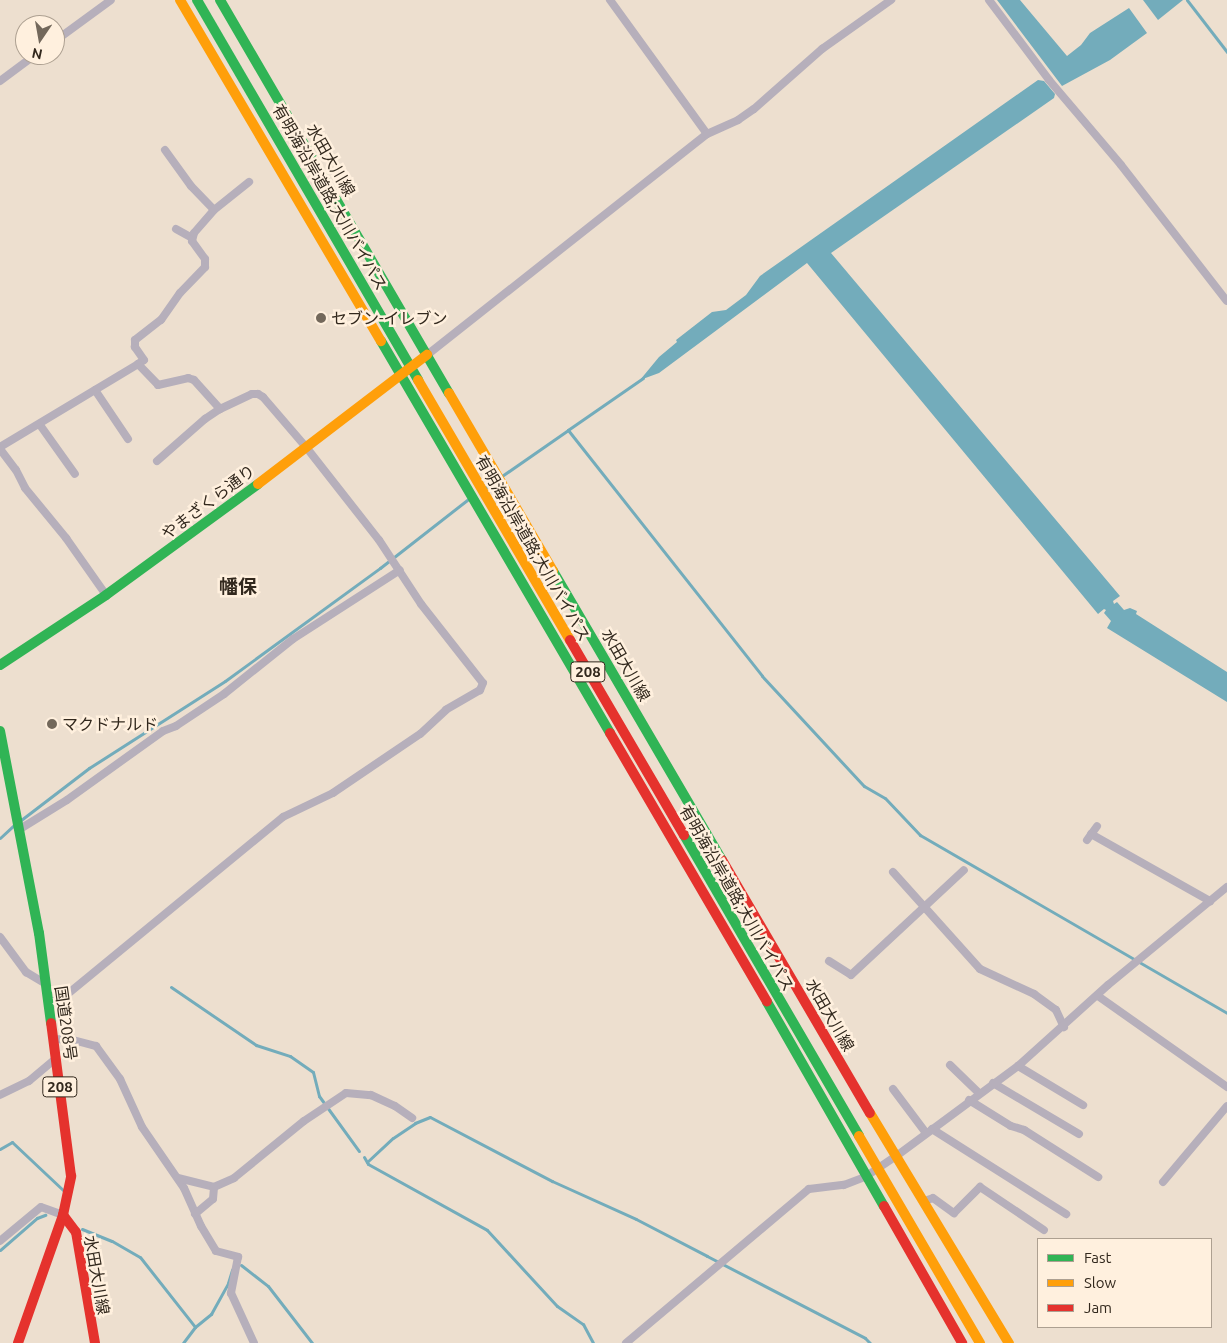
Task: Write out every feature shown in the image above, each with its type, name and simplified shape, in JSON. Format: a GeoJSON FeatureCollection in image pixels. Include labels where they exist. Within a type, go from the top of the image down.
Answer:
{"type":"FeatureCollection","features":[{"type":"Feature","properties":{"kind":"main road"},"geometry":{"type":"LineString","coordinates":[[180,0],[714,910],[962,1343]]}},
{"type":"Feature","properties":{"kind":"main road","name":"有明海沿岸道路;大川バイパス"},"geometry":{"type":"LineString","coordinates":[[192,0],[974,1343]]}},
{"type":"Feature","properties":{"kind":"main road","name":"有明海沿岸道路;大川バイパス"},"geometry":{"type":"LineString","coordinates":[[197,0],[980,1343]]}},
{"type":"Feature","properties":{"kind":"main road","name":"水田大川線"},"geometry":{"type":"LineString","coordinates":[[220,0],[895,1157],[924,1201],[1009,1343]]}},
{"type":"Feature","properties":{"kind":"main road","name":"やまざくら通り"},"geometry":{"type":"LineString","coordinates":[[0,665],[106,595],[207,523],[427,354]]}},
{"type":"Feature","properties":{"kind":"main road","name":"国道208号"},"geometry":{"type":"LineString","coordinates":[[0,731],[20,827],[49,1002],[71,1176],[69,1194],[63,1215],[18,1343]]}},
{"type":"Feature","properties":{"kind":"main road","name":"水田大川線"},"geometry":{"type":"LineString","coordinates":[[63,1215],[76,1232],[95,1343]]}},
{"type":"Feature","properties":{"kind":"street"},"geometry":{"type":"LineString","coordinates":[[65,33],[111,0]]}},
{"type":"Feature","properties":{"kind":"street"},"geometry":{"type":"LineString","coordinates":[[610,0],[707,134]]}},
{"type":"Feature","properties":{"kind":"street"},"geometry":{"type":"LineString","coordinates":[[427,354],[707,134],[738,120],[754,109],[822,49],[890,0]]}},
{"type":"Feature","properties":{"kind":"street"},"geometry":{"type":"LineString","coordinates":[[989,0],[1049,80],[1121,165],[1227,301]]}},
{"type":"Feature","properties":{"kind":"street"},"geometry":{"type":"LineString","coordinates":[[0,81],[22,65]]}},
{"type":"Feature","properties":{"kind":"street"},"geometry":{"type":"LineString","coordinates":[[166,150],[191,186],[214,210]]}},
{"type":"Feature","properties":{"kind":"street"},"geometry":{"type":"LineString","coordinates":[[192,238],[194,233],[214,210],[249,182]]}},
{"type":"Feature","properties":{"kind":"street"},"geometry":{"type":"LineString","coordinates":[[106,595],[66,538],[25,488],[16,470],[0,448],[144,360],[135,347],[135,340],[161,320],[180,293],[205,267],[205,259],[192,238],[176,229]]}},
{"type":"Feature","properties":{"kind":"street"},"geometry":{"type":"LineString","coordinates":[[138,364],[158,385],[188,378],[194,380],[220,410]]}},
{"type":"Feature","properties":{"kind":"street"},"geometry":{"type":"LineString","coordinates":[[95,390],[128,440]]}},
{"type":"Feature","properties":{"kind":"street"},"geometry":{"type":"LineString","coordinates":[[49,1002],[60,1000],[283,817],[333,793],[420,734],[446,710],[483,686],[483,683],[421,604],[387,551],[306,447],[263,397],[258,394],[252,394],[205,419],[157,461]]}},
{"type":"Feature","properties":{"kind":"street"},"geometry":{"type":"LineString","coordinates":[[40,425],[75,474]]}},
{"type":"Feature","properties":{"kind":"street"},"geometry":{"type":"LineString","coordinates":[[20,827],[67,800],[163,731],[176,726],[224,694],[293,640],[400,570]]}},
{"type":"Feature","properties":{"kind":"street"},"geometry":{"type":"LineString","coordinates":[[1097,826],[1089,837],[1210,901]]}},
{"type":"Feature","properties":{"kind":"street"},"geometry":{"type":"LineString","coordinates":[[829,961],[851,975],[964,870]]}},
{"type":"Feature","properties":{"kind":"street"},"geometry":{"type":"LineString","coordinates":[[893,872],[980,969],[1034,994],[1056,1010],[1064,1027]]}},
{"type":"Feature","properties":{"kind":"street"},"geometry":{"type":"LineString","coordinates":[[626,1343],[809,1189],[844,1185],[865,1176],[895,1157],[969,1100],[1018,1066],[1141,958],[1227,887]]}},
{"type":"Feature","properties":{"kind":"street"},"geometry":{"type":"LineString","coordinates":[[0,937],[26,972],[46,984]]}},
{"type":"Feature","properties":{"kind":"street"},"geometry":{"type":"LineString","coordinates":[[1098,996],[1227,1087]]}},
{"type":"Feature","properties":{"kind":"street"},"geometry":{"type":"LineString","coordinates":[[54,1039],[73,1040],[96,1046],[120,1079],[142,1127],[178,1178],[195,1214],[216,1251],[238,1257],[231,1293],[254,1343]]}},
{"type":"Feature","properties":{"kind":"street"},"geometry":{"type":"LineString","coordinates":[[0,1095],[29,1081],[56,1058]]}},
{"type":"Feature","properties":{"kind":"street"},"geometry":{"type":"LineString","coordinates":[[950,1065],[979,1093]]}},
{"type":"Feature","properties":{"kind":"street"},"geometry":{"type":"LineString","coordinates":[[1018,1066],[1083,1105]]}},
{"type":"Feature","properties":{"kind":"street"},"geometry":{"type":"LineString","coordinates":[[993,1083],[1079,1134]]}},
{"type":"Feature","properties":{"kind":"street"},"geometry":{"type":"LineString","coordinates":[[893,1089],[929,1131],[1066,1214]]}},
{"type":"Feature","properties":{"kind":"street"},"geometry":{"type":"LineString","coordinates":[[178,1178],[214,1187],[234,1178],[346,1093],[371,1095],[396,1106],[412,1118]]}},
{"type":"Feature","properties":{"kind":"street"},"geometry":{"type":"LineString","coordinates":[[969,1100],[1010,1126],[1024,1130],[1098,1178]]}},
{"type":"Feature","properties":{"kind":"street"},"geometry":{"type":"LineString","coordinates":[[1163,1182],[1227,1106]]}},
{"type":"Feature","properties":{"kind":"street"},"geometry":{"type":"LineString","coordinates":[[195,1214],[212,1200],[214,1187]]}},
{"type":"Feature","properties":{"kind":"street"},"geometry":{"type":"LineString","coordinates":[[924,1201],[933,1198],[954,1213],[980,1187],[1044,1230]]}},
{"type":"Feature","properties":{"kind":"street"},"geometry":{"type":"LineString","coordinates":[[0,1241],[41,1207],[63,1215]]}},
{"type":"Feature","properties":{"kind":"water"},"geometry":{"type":"Polygon","coordinates":[[[997,0],[1020,0],[1067,56],[1081,45],[1090,33],[1129,8],[1147,33],[1110,60],[1062,86],[997,0]]]}},
{"type":"Feature","properties":{"kind":"water"},"geometry":{"type":"Polygon","coordinates":[[[1143,0],[1183,0],[1158,20],[1143,0]]]}},
{"type":"Feature","properties":{"kind":"water"},"geometry":{"type":"Polygon","coordinates":[[[1038,80],[1044,81],[1055,94],[1054,98],[831,253],[1120,596],[1113,601],[1114,604],[1117,602],[1124,610],[1130,608],[1137,611],[1136,614],[1227,672],[1227,702],[1107,628],[1111,621],[1104,613],[1106,610],[1104,609],[1098,614],[807,263],[659,373],[640,380],[659,357],[677,342],[676,340],[712,312],[726,310],[746,295],[760,276],[1038,80]]]}},
{"type":"Feature","properties":{"kind":"waterway"},"geometry":{"type":"LineString","coordinates":[[1187,0],[1227,52]]}},
{"type":"Feature","properties":{"kind":"waterway"},"geometry":{"type":"LineString","coordinates":[[643,378],[568,430],[762,676],[864,786],[885,798],[920,835],[1227,1013]]}},
{"type":"Feature","properties":{"kind":"waterway"},"geometry":{"type":"LineString","coordinates":[[486,487],[568,430]]}},
{"type":"Feature","properties":{"kind":"waterway"},"geometry":{"type":"LineString","coordinates":[[21,820],[89,768],[225,681],[380,568],[471,497]]}},
{"type":"Feature","properties":{"kind":"waterway"},"geometry":{"type":"LineString","coordinates":[[0,838],[14,825]]}},
{"type":"Feature","properties":{"kind":"waterway"},"geometry":{"type":"LineString","coordinates":[[171,987],[256,1045],[290,1056],[313,1072],[319,1096],[359,1151]]}},
{"type":"Feature","properties":{"kind":"waterway"},"geometry":{"type":"LineString","coordinates":[[367,1162],[393,1138],[415,1123],[430,1117],[552,1181],[636,1219],[865,1338],[870,1343]]}},
{"type":"Feature","properties":{"kind":"waterway"},"geometry":{"type":"LineString","coordinates":[[0,1149],[12,1142],[63,1190]]}},
{"type":"Feature","properties":{"kind":"waterway"},"geometry":{"type":"LineString","coordinates":[[364,1157],[368,1164],[487,1230],[557,1306],[583,1324],[593,1343]]}},
{"type":"Feature","properties":{"kind":"waterway"},"geometry":{"type":"LineString","coordinates":[[0,1250],[37,1218],[45,1215]]}},
{"type":"Feature","properties":{"kind":"waterway"},"geometry":{"type":"LineString","coordinates":[[82,1229],[112,1241],[140,1257],[195,1327]]}},
{"type":"Feature","properties":{"kind":"waterway"},"geometry":{"type":"LineString","coordinates":[[241,1265],[268,1286],[312,1343]]}},
{"type":"Feature","properties":{"kind":"waterway"},"geometry":{"type":"LineString","coordinates":[[183,1343],[195,1327],[211,1314],[228,1283],[232,1270]]}},
{"type":"Feature","properties":{"kind":"traffic: fast"},"geometry":{"type":"LineString","coordinates":[[197,0],[418,380]]}},
{"type":"Feature","properties":{"kind":"traffic: fast"},"geometry":{"type":"LineString","coordinates":[[220,0],[449,393]]}},
{"type":"Feature","properties":{"kind":"traffic: fast"},"geometry":{"type":"LineString","coordinates":[[381,341],[610,733]]}},
{"type":"Feature","properties":{"kind":"traffic: fast"},"geometry":{"type":"LineString","coordinates":[[0,665],[106,595],[258,484]]}},
{"type":"Feature","properties":{"kind":"traffic: fast"},"geometry":{"type":"LineString","coordinates":[[553,571],[722,860]]}},
{"type":"Feature","properties":{"kind":"traffic: fast"},"geometry":{"type":"LineString","coordinates":[[0,731],[39,933],[51,1023]]}},
{"type":"Feature","properties":{"kind":"traffic: fast"},"geometry":{"type":"LineString","coordinates":[[684,835],[859,1136]]}},
{"type":"Feature","properties":{"kind":"traffic: fast"},"geometry":{"type":"LineString","coordinates":[[767,1002],[884,1206]]}},
{"type":"Feature","properties":{"kind":"traffic: slow"},"geometry":{"type":"LineString","coordinates":[[180,0],[381,341]]}},
{"type":"Feature","properties":{"kind":"traffic: slow"},"geometry":{"type":"LineString","coordinates":[[258,484],[427,355]]}},
{"type":"Feature","properties":{"kind":"traffic: slow"},"geometry":{"type":"LineString","coordinates":[[418,380],[570,640]]}},
{"type":"Feature","properties":{"kind":"traffic: slow"},"geometry":{"type":"LineString","coordinates":[[449,393],[553,571]]}},
{"type":"Feature","properties":{"kind":"traffic: slow"},"geometry":{"type":"LineString","coordinates":[[870,1113],[1009,1343]]}},
{"type":"Feature","properties":{"kind":"traffic: slow"},"geometry":{"type":"LineString","coordinates":[[859,1136],[980,1343]]}},
{"type":"Feature","properties":{"kind":"traffic: jam"},"geometry":{"type":"LineString","coordinates":[[570,640],[684,835]]}},
{"type":"Feature","properties":{"kind":"traffic: jam"},"geometry":{"type":"LineString","coordinates":[[610,733],[767,1002]]}},
{"type":"Feature","properties":{"kind":"traffic: jam"},"geometry":{"type":"LineString","coordinates":[[722,860],[870,1113]]}},
{"type":"Feature","properties":{"kind":"traffic: jam"},"geometry":{"type":"LineString","coordinates":[[18,1343],[63,1215],[71,1176],[51,1023]]}},
{"type":"Feature","properties":{"kind":"traffic: jam"},"geometry":{"type":"LineString","coordinates":[[884,1206],[962,1343]]}},
{"type":"Feature","properties":{"kind":"traffic: jam"},"geometry":{"type":"LineString","coordinates":[[63,1215],[76,1232],[95,1343]]}},
{"type":"Feature","properties":{"kind":"place","name":"セブン-イレブン"},"geometry":{"type":"Point","coordinates":[321,318]}},
{"type":"Feature","properties":{"kind":"place","name":"マクドナルド"},"geometry":{"type":"Point","coordinates":[52,724]}},
{"type":"Feature","properties":{"kind":"district","name":"幡保"},"geometry":{"type":"Point","coordinates":[238,587]}}]}
